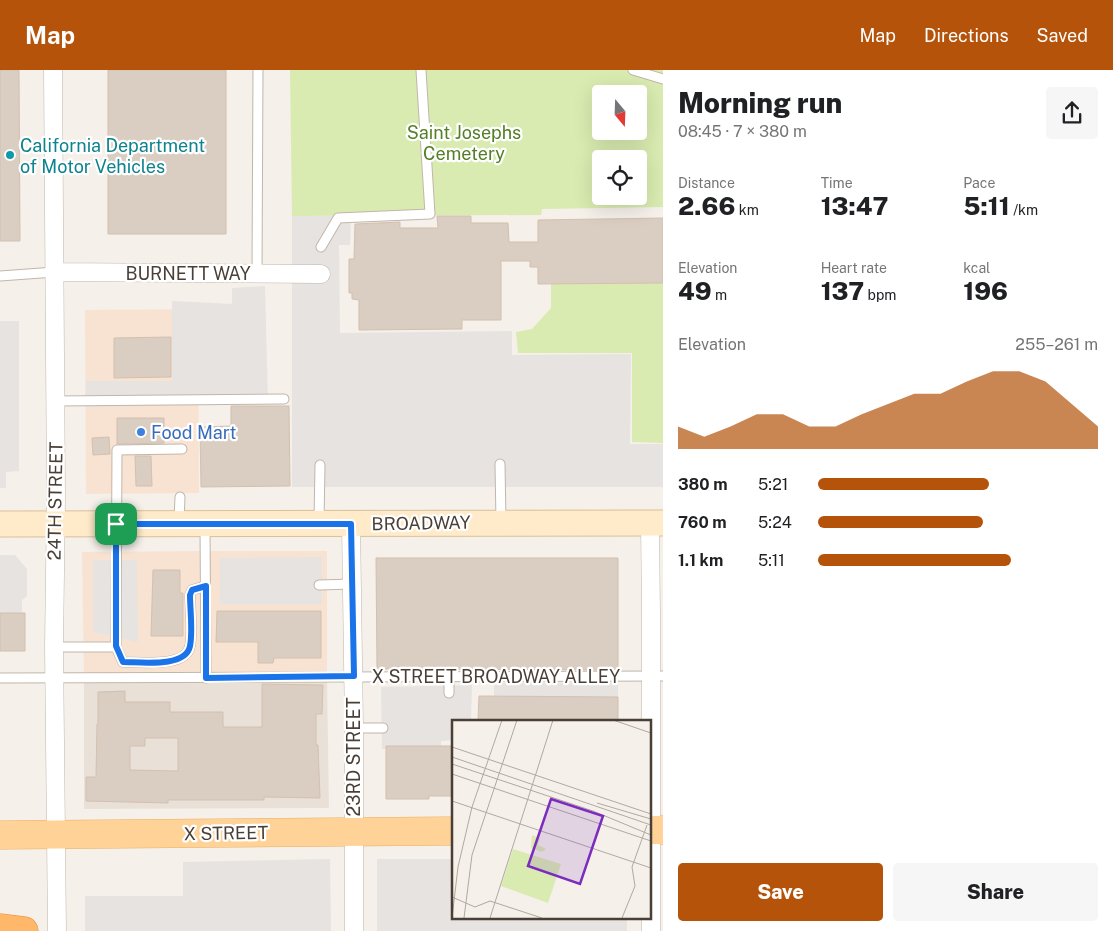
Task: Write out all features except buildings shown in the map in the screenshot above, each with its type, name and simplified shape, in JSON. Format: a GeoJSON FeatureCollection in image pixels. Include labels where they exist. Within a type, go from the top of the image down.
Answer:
{"type":"FeatureCollection","features":[{"type":"Feature","properties":{"kind":"main road","name":"BROADWAY"},"geometry":{"type":"LineString","coordinates":[[0,524],[656,523]]}},
{"type":"Feature","properties":{"kind":"main road","name":"X STREET"},"geometry":{"type":"LineString","coordinates":[[0,835],[452,831]]}},
{"type":"Feature","properties":{"kind":"street","name":"24TH STREET"},"geometry":{"type":"LineString","coordinates":[[53,70],[56,401],[54,647],[57,931]]}},
{"type":"Feature","properties":{"kind":"street","name":"BURNETT WAY"},"geometry":{"type":"LineString","coordinates":[[55,272],[321,274]]}},
{"type":"Feature","properties":{"kind":"street"},"geometry":{"type":"LineString","coordinates":[[651,931],[657,725],[656,523]]}},
{"type":"Feature","properties":{"kind":"street","name":"23RD STREET"},"geometry":{"type":"LineString","coordinates":[[351,524],[354,676],[354,931]]}},
{"type":"Feature","properties":{"kind":"lane"},"geometry":{"type":"LineString","coordinates":[[257,274],[258,70]]}},
{"type":"Feature","properties":{"kind":"lane"},"geometry":{"type":"LineString","coordinates":[[321,247],[338,218],[430,214],[421,70]]}},
{"type":"Feature","properties":{"kind":"lane"},"geometry":{"type":"LineString","coordinates":[[633,70],[662,76]]}},
{"type":"Feature","properties":{"kind":"lane"},"geometry":{"type":"LineString","coordinates":[[0,276],[55,272]]}},
{"type":"Feature","properties":{"kind":"lane"},"geometry":{"type":"LineString","coordinates":[[56,401],[284,399]]}},
{"type":"Feature","properties":{"kind":"lane"},"geometry":{"type":"LineString","coordinates":[[182,449],[117,450],[116,646],[123,662],[168,662],[179,659],[187,654],[190,646],[190,595],[192,590],[206,586]]}},
{"type":"Feature","properties":{"kind":"lane"},"geometry":{"type":"LineString","coordinates":[[500,464],[501,522]]}},
{"type":"Feature","properties":{"kind":"lane"},"geometry":{"type":"LineString","coordinates":[[319,524],[320,465]]}},
{"type":"Feature","properties":{"kind":"lane"},"geometry":{"type":"LineString","coordinates":[[179,523],[180,497]]}},
{"type":"Feature","properties":{"kind":"lane"},"geometry":{"type":"LineString","coordinates":[[205,524],[206,678]]}},
{"type":"Feature","properties":{"kind":"lane"},"geometry":{"type":"LineString","coordinates":[[319,584],[352,584]]}},
{"type":"Feature","properties":{"kind":"lane"},"geometry":{"type":"LineString","coordinates":[[54,647],[116,646]]}},
{"type":"Feature","properties":{"kind":"lane","name":"X STREET BROADWAY ALLEY"},"geometry":{"type":"LineString","coordinates":[[0,678],[657,676]]}},
{"type":"Feature","properties":{"kind":"lane"},"geometry":{"type":"LineString","coordinates":[[449,677],[450,693]]}},
{"type":"Feature","properties":{"kind":"lane"},"geometry":{"type":"LineString","coordinates":[[354,728],[383,728]]}},
{"type":"Feature","properties":{"kind":"shaded area"},"geometry":{"type":"Polygon","coordinates":[[[292,216],[351,216],[350,245],[339,245],[340,333],[512,331],[512,355],[631,354],[630,444],[663,444],[663,487],[292,487],[292,216]]]}},
{"type":"Feature","properties":{"kind":"shaded area"},"geometry":{"type":"Polygon","coordinates":[[[265,286],[268,404],[85,407],[86,381],[172,381],[172,301],[232,304],[232,288],[265,286]]]}},
{"type":"Feature","properties":{"kind":"shaded area"},"geometry":{"type":"Polygon","coordinates":[[[198,309],[199,493],[86,494],[85,310],[198,309]]]}},
{"type":"Feature","properties":{"kind":"shaded area"},"geometry":{"type":"Polygon","coordinates":[[[0,321],[19,321],[19,471],[6,472],[6,488],[0,488],[0,321]]]}},
{"type":"Feature","properties":{"kind":"shaded area"},"geometry":{"type":"Polygon","coordinates":[[[327,551],[327,677],[84,678],[82,552],[327,551]]]}},
{"type":"Feature","properties":{"kind":"shaded area"},"geometry":{"type":"Polygon","coordinates":[[[0,555],[15,555],[27,569],[27,596],[22,600],[22,613],[0,613],[0,555]]]}},
{"type":"Feature","properties":{"kind":"shaded area"},"geometry":{"type":"Polygon","coordinates":[[[322,557],[322,604],[220,604],[220,558],[322,557]]]}},
{"type":"Feature","properties":{"kind":"shaded area"},"geometry":{"type":"Polygon","coordinates":[[[93,560],[137,560],[138,642],[93,632],[93,560]]]}},
{"type":"Feature","properties":{"kind":"shaded area"},"geometry":{"type":"Polygon","coordinates":[[[327,677],[329,808],[84,809],[84,678],[327,677]]]}},
{"type":"Feature","properties":{"kind":"shaded area"},"geometry":{"type":"Polygon","coordinates":[[[618,682],[618,698],[494,700],[494,683],[618,682]]]}},
{"type":"Feature","properties":{"kind":"shaded area"},"geometry":{"type":"Polygon","coordinates":[[[472,685],[471,720],[452,720],[452,740],[441,741],[441,773],[431,748],[382,749],[381,687],[472,685]]]}},
{"type":"Feature","properties":{"kind":"shaded area"},"geometry":{"type":"Polygon","coordinates":[[[330,859],[331,931],[85,931],[85,896],[183,896],[183,862],[330,859]]]}},
{"type":"Feature","properties":{"kind":"shaded area"},"geometry":{"type":"Polygon","coordinates":[[[377,859],[452,859],[452,918],[627,918],[627,931],[377,931],[377,859]]]}},
{"type":"Feature","properties":{"kind":"green space","name":"Saint Josephs Cemetery"},"geometry":{"type":"Polygon","coordinates":[[[290,70],[663,70],[663,207],[542,209],[541,215],[292,216],[290,70]]]}},
{"type":"Feature","properties":{"kind":"green space"},"geometry":{"type":"Polygon","coordinates":[[[663,282],[663,443],[632,442],[632,353],[518,353],[516,332],[532,329],[551,308],[551,283],[663,282]]]}},
{"type":"Feature","properties":{"kind":"place","name":"California Department of Motor Vehicles"},"geometry":{"type":"Point","coordinates":[10,155]}},
{"type":"Feature","properties":{"kind":"place","name":"Food Mart"},"geometry":{"type":"Point","coordinates":[141,432]}},
{"type":"Feature","properties":{"kind":"route"},"geometry":{"type":"LineString","coordinates":[[116,524],[351,524],[354,676],[206,678],[206,586],[192,590],[190,595],[190,646],[187,654],[179,659],[168,662],[123,662],[116,646],[116,524]]}}]}
